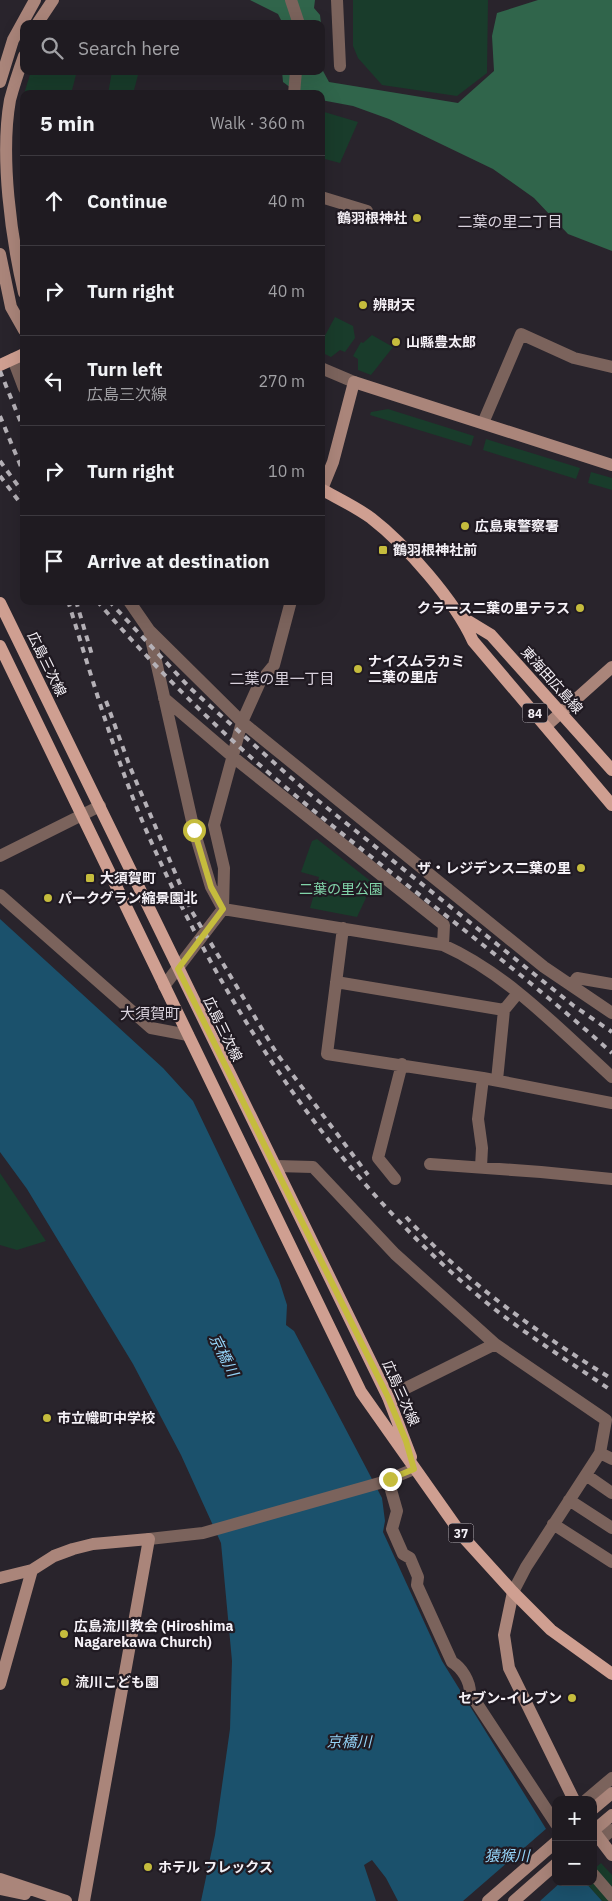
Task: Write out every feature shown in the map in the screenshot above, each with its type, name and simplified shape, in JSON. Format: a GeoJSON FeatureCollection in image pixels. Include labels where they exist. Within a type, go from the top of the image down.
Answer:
{"type":"FeatureCollection","features":[{"type":"Feature","properties":{"kind":"main road"},"geometry":{"type":"LineString","coordinates":[[0,365],[18,356]]}},
{"type":"Feature","properties":{"kind":"main road","name":"東海田広島線"},"geometry":{"type":"LineString","coordinates":[[325,492],[369,517],[396,539],[463,618],[473,641],[612,805]]}},
{"type":"Feature","properties":{"kind":"main road","name":"広島三次線"},"geometry":{"type":"LineString","coordinates":[[0,603],[388,1397],[406,1441],[414,1469]]}},
{"type":"Feature","properties":{"kind":"main road","name":"東海田広島線"},"geometry":{"type":"LineString","coordinates":[[463,618],[491,635],[612,770]]}},
{"type":"Feature","properties":{"kind":"main road","name":"広島三次線"},"geometry":{"type":"LineString","coordinates":[[2,655],[82,816],[360,1392],[464,1538],[512,1592],[551,1630],[612,1674]]}},
{"type":"Feature","properties":{"kind":"street"},"geometry":{"type":"LineString","coordinates":[[24,20],[35,0]]}},
{"type":"Feature","properties":{"kind":"street"},"geometry":{"type":"LineString","coordinates":[[40,20],[53,0]]}},
{"type":"Feature","properties":{"kind":"street"},"geometry":{"type":"LineString","coordinates":[[292,0],[298,20]]}},
{"type":"Feature","properties":{"kind":"street"},"geometry":{"type":"LineString","coordinates":[[337,0],[340,66]]}},
{"type":"Feature","properties":{"kind":"street"},"geometry":{"type":"LineString","coordinates":[[0,82],[13,40],[20,27]]}},
{"type":"Feature","properties":{"kind":"street"},"geometry":{"type":"LineString","coordinates":[[20,69],[10,101],[6,164],[11,230],[20,274]]}},
{"type":"Feature","properties":{"kind":"street"},"geometry":{"type":"LineString","coordinates":[[294,90],[296,75]]}},
{"type":"Feature","properties":{"kind":"street"},"geometry":{"type":"LineString","coordinates":[[325,198],[367,211]]}},
{"type":"Feature","properties":{"kind":"street"},"geometry":{"type":"LineString","coordinates":[[0,254],[11,307],[20,323]]}},
{"type":"Feature","properties":{"kind":"street"},"geometry":{"type":"LineString","coordinates":[[483,423],[521,334],[574,358],[611,364]]}},
{"type":"Feature","properties":{"kind":"street"},"geometry":{"type":"LineString","coordinates":[[325,370],[354,382],[612,465]]}},
{"type":"Feature","properties":{"kind":"street"},"geometry":{"type":"LineString","coordinates":[[325,482],[333,462],[354,382]]}},
{"type":"Feature","properties":{"kind":"street"},"geometry":{"type":"LineString","coordinates":[[132,605],[149,630],[242,722],[544,967],[612,1013]]}},
{"type":"Feature","properties":{"kind":"street"},"geometry":{"type":"LineString","coordinates":[[164,986],[223,909],[224,868],[214,825],[242,722],[260,682],[274,665],[290,605]]}},
{"type":"Feature","properties":{"kind":"street"},"geometry":{"type":"LineString","coordinates":[[149,630],[194,830],[211,887],[223,909]]}},
{"type":"Feature","properties":{"kind":"street"},"geometry":{"type":"LineString","coordinates":[[546,726],[612,667]]}},
{"type":"Feature","properties":{"kind":"street"},"geometry":{"type":"LineString","coordinates":[[164,698],[233,756],[444,925],[443,945]]}},
{"type":"Feature","properties":{"kind":"street"},"geometry":{"type":"LineString","coordinates":[[0,856],[100,806]]}},
{"type":"Feature","properties":{"kind":"street"},"geometry":{"type":"LineString","coordinates":[[0,895],[150,1028],[188,1035]]}},
{"type":"Feature","properties":{"kind":"street"},"geometry":{"type":"LineString","coordinates":[[223,909],[443,945],[468,956],[518,993],[612,1077]]}},
{"type":"Feature","properties":{"kind":"street"},"geometry":{"type":"LineString","coordinates":[[344,928],[327,1054],[497,1080],[612,1103]]}},
{"type":"Feature","properties":{"kind":"street"},"geometry":{"type":"LineString","coordinates":[[572,985],[577,978],[612,984]]}},
{"type":"Feature","properties":{"kind":"street"},"geometry":{"type":"LineString","coordinates":[[336,982],[504,1010]]}},
{"type":"Feature","properties":{"kind":"street"},"geometry":{"type":"LineString","coordinates":[[497,1080],[504,1010],[518,993]]}},
{"type":"Feature","properties":{"kind":"street"},"geometry":{"type":"LineString","coordinates":[[395,1179],[378,1158],[402,1064]]}},
{"type":"Feature","properties":{"kind":"street"},"geometry":{"type":"LineString","coordinates":[[481,1168],[482,1148],[478,1120],[483,1078]]}},
{"type":"Feature","properties":{"kind":"street"},"geometry":{"type":"LineString","coordinates":[[430,1164],[612,1179]]}},
{"type":"Feature","properties":{"kind":"street"},"geometry":{"type":"LineString","coordinates":[[276,1166],[313,1167],[395,1254],[495,1344],[606,1420],[600,1453],[553,1524],[512,1592],[504,1635],[509,1668],[572,1796]]}},
{"type":"Feature","properties":{"kind":"street"},"geometry":{"type":"LineString","coordinates":[[388,1397],[495,1344]]}},
{"type":"Feature","properties":{"kind":"street"},"geometry":{"type":"LineString","coordinates":[[600,1453],[612,1459]]}},
{"type":"Feature","properties":{"kind":"street"},"geometry":{"type":"LineString","coordinates":[[0,1578],[32,1570],[54,1556],[92,1544],[211,1530],[387,1486],[414,1469]]}},
{"type":"Feature","properties":{"kind":"street"},"geometry":{"type":"LineString","coordinates":[[586,1475],[612,1493]]}},
{"type":"Feature","properties":{"kind":"street"},"geometry":{"type":"LineString","coordinates":[[387,1486],[397,1511],[392,1529],[403,1554],[410,1558],[418,1577],[417,1585],[452,1662],[459,1666],[470,1686],[470,1693],[552,1818]]}},
{"type":"Feature","properties":{"kind":"street"},"geometry":{"type":"LineString","coordinates":[[569,1500],[612,1528]]}},
{"type":"Feature","properties":{"kind":"street"},"geometry":{"type":"LineString","coordinates":[[553,1524],[612,1562]]}},
{"type":"Feature","properties":{"kind":"street"},"geometry":{"type":"LineString","coordinates":[[84,1901],[149,1538]]}},
{"type":"Feature","properties":{"kind":"street"},"geometry":{"type":"LineString","coordinates":[[0,1684],[32,1570]]}},
{"type":"Feature","properties":{"kind":"street"},"geometry":{"type":"LineString","coordinates":[[591,1796],[612,1778]]}},
{"type":"Feature","properties":{"kind":"street"},"geometry":{"type":"LineString","coordinates":[[597,1806],[612,1793]]}},
{"type":"Feature","properties":{"kind":"street"},"geometry":{"type":"LineString","coordinates":[[597,1833],[612,1815]]}},
{"type":"Feature","properties":{"kind":"street"},"geometry":{"type":"LineString","coordinates":[[597,1834],[612,1830]]}},
{"type":"Feature","properties":{"kind":"street"},"geometry":{"type":"LineString","coordinates":[[597,1835],[612,1855]]}},
{"type":"Feature","properties":{"kind":"street"},"geometry":{"type":"LineString","coordinates":[[488,1901],[552,1845]]}},
{"type":"Feature","properties":{"kind":"street"},"geometry":{"type":"LineString","coordinates":[[514,1901],[552,1868]]}},
{"type":"Feature","properties":{"kind":"street"},"geometry":{"type":"LineString","coordinates":[[0,1878],[66,1901]]}},
{"type":"Feature","properties":{"kind":"street"},"geometry":{"type":"LineString","coordinates":[[597,1879],[612,1896]]}},
{"type":"Feature","properties":{"kind":"street"},"geometry":{"type":"LineString","coordinates":[[0,1889],[57,1901]]}},
{"type":"Feature","properties":{"kind":"green space"},"geometry":{"type":"Polygon","coordinates":[[[250,0],[315,0],[314,8],[320,15],[321,20],[281,20],[278,14],[250,0]]]}},
{"type":"Feature","properties":{"kind":"green space"},"geometry":{"type":"Polygon","coordinates":[[[353,0],[488,0],[487,73],[457,96],[382,85],[358,58],[353,46],[353,0]]]}},
{"type":"Feature","properties":{"kind":"green space"},"geometry":{"type":"Polygon","coordinates":[[[538,0],[612,0],[612,251],[568,234],[534,198],[493,169],[389,119],[353,106],[325,101],[325,90],[294,90],[283,82],[282,75],[325,75],[329,82],[458,103],[494,71],[492,36],[497,13],[538,0]]]}},
{"type":"Feature","properties":{"kind":"green space"},"geometry":{"type":"Polygon","coordinates":[[[30,75],[76,75],[72,90],[25,90],[30,75]]]}},
{"type":"Feature","properties":{"kind":"green space"},"geometry":{"type":"Polygon","coordinates":[[[111,75],[138,75],[134,90],[109,90],[111,75]]]}},
{"type":"Feature","properties":{"kind":"green space"},"geometry":{"type":"Polygon","coordinates":[[[325,112],[358,122],[340,163],[325,159],[325,112]]]}},
{"type":"Feature","properties":{"kind":"green space"},"geometry":{"type":"Polygon","coordinates":[[[335,317],[353,326],[355,338],[345,352],[340,350],[331,357],[325,354],[325,336],[335,317]]]}},
{"type":"Feature","properties":{"kind":"green space"},"geometry":{"type":"Polygon","coordinates":[[[372,335],[393,347],[371,375],[358,370],[358,359],[353,356],[361,342],[363,343],[372,335]]]}},
{"type":"Feature","properties":{"kind":"green space"},"geometry":{"type":"Polygon","coordinates":[[[388,409],[474,436],[471,446],[370,415],[371,412],[388,409]]]}},
{"type":"Feature","properties":{"kind":"green space"},"geometry":{"type":"Polygon","coordinates":[[[486,439],[580,468],[576,479],[483,450],[486,439]]]}},
{"type":"Feature","properties":{"kind":"green space"},"geometry":{"type":"Polygon","coordinates":[[[591,472],[612,478],[612,490],[588,483],[591,472]]]}},
{"type":"Feature","properties":{"kind":"green space","name":"二葉の里公園"},"geometry":{"type":"Polygon","coordinates":[[[317,839],[373,883],[357,917],[310,908],[319,877],[301,872],[312,841],[317,839]]]}},
{"type":"Feature","properties":{"kind":"green space"},"geometry":{"type":"Polygon","coordinates":[[[0,1173],[46,1241],[17,1250],[0,1245],[0,1173]]]}},
{"type":"Feature","properties":{"kind":"green space"},"geometry":{"type":"Polygon","coordinates":[[[601,1863],[612,1875],[612,1901],[602,1901],[589,1886],[597,1886],[597,1866],[601,1863]]]}},
{"type":"Feature","properties":{"kind":"water","name":"京橋川"},"geometry":{"type":"Polygon","coordinates":[[[0,919],[163,1068],[193,1101],[279,1280],[287,1305],[286,1325],[294,1331],[382,1498],[385,1521],[383,1532],[442,1661],[552,1839],[552,1886],[589,1886],[602,1901],[398,1901],[386,1878],[372,1860],[364,1865],[376,1901],[201,1901],[215,1835],[230,1729],[232,1661],[221,1543],[181,1455],[133,1364],[27,1189],[0,1152],[0,919]]]}},
{"type":"Feature","properties":{"kind":"pier"},"geometry":{"type":"Polygon","coordinates":[[[547,1828],[552,1835],[552,1886],[557,1886],[540,1901],[463,1901],[547,1828]]]}},
{"type":"Feature","properties":{"kind":"railway"},"geometry":{"type":"LineString","coordinates":[[0,371],[20,420]]}},
{"type":"Feature","properties":{"kind":"railway"},"geometry":{"type":"LineString","coordinates":[[0,416],[20,464]]}},
{"type":"Feature","properties":{"kind":"railway"},"geometry":{"type":"LineString","coordinates":[[0,461],[20,488]]}},
{"type":"Feature","properties":{"kind":"railway"},"geometry":{"type":"LineString","coordinates":[[0,476],[20,503]]}},
{"type":"Feature","properties":{"kind":"railway"},"geometry":{"type":"LineString","coordinates":[[69,605],[118,757],[154,848],[216,971],[252,1031],[290,1088],[332,1144],[376,1197],[424,1247],[475,1293],[508,1319],[612,1391]]}},
{"type":"Feature","properties":{"kind":"railway"},"geometry":{"type":"LineString","coordinates":[[77,605],[92,655]]}},
{"type":"Feature","properties":{"kind":"railway"},"geometry":{"type":"LineString","coordinates":[[101,605],[170,680],[247,754],[341,833],[536,988],[612,1053]]}},
{"type":"Feature","properties":{"kind":"railway"},"geometry":{"type":"LineString","coordinates":[[113,605],[190,688],[306,791],[574,1006],[612,1032]]}},
{"type":"Feature","properties":{"kind":"railway"},"geometry":{"type":"LineString","coordinates":[[106,701],[130,767],[191,910],[277,1054],[368,1175]]}},
{"type":"Feature","properties":{"kind":"railway"},"geometry":{"type":"LineString","coordinates":[[406,1217],[453,1263],[503,1305],[612,1379]]}},
{"type":"Feature","properties":{"kind":"place","name":"鶴羽根神社"},"geometry":{"type":"Point","coordinates":[417,218]}},
{"type":"Feature","properties":{"kind":"place","name":"辨財天"},"geometry":{"type":"Point","coordinates":[363,305]}},
{"type":"Feature","properties":{"kind":"place","name":"山縣豊太郎"},"geometry":{"type":"Point","coordinates":[396,342]}},
{"type":"Feature","properties":{"kind":"place","name":"広島東警察署"},"geometry":{"type":"Point","coordinates":[465,526]}},
{"type":"Feature","properties":{"kind":"place","name":"鶴羽根神社前"},"geometry":{"type":"Point","coordinates":[383,550]}},
{"type":"Feature","properties":{"kind":"place","name":"クラース二葉の里テラス"},"geometry":{"type":"Point","coordinates":[580,608]}},
{"type":"Feature","properties":{"kind":"place","name":"ナイスムラカミ 二葉の里店"},"geometry":{"type":"Point","coordinates":[358,669]}},
{"type":"Feature","properties":{"kind":"place","name":"ザ・レジデンス二葉の里"},"geometry":{"type":"Point","coordinates":[581,868]}},
{"type":"Feature","properties":{"kind":"place","name":"大須賀町"},"geometry":{"type":"Point","coordinates":[90,878]}},
{"type":"Feature","properties":{"kind":"place","name":"パークグラン縮景園北"},"geometry":{"type":"Point","coordinates":[48,898]}},
{"type":"Feature","properties":{"kind":"place","name":"市立幟町中学校"},"geometry":{"type":"Point","coordinates":[47,1418]}},
{"type":"Feature","properties":{"kind":"place","name":"広島流川教会 (Hiroshima Nagarekawa Church)"},"geometry":{"type":"Point","coordinates":[64,1634]}},
{"type":"Feature","properties":{"kind":"place","name":"流川こども園"},"geometry":{"type":"Point","coordinates":[65,1682]}},
{"type":"Feature","properties":{"kind":"place","name":"セブン-イレブン"},"geometry":{"type":"Point","coordinates":[572,1698]}},
{"type":"Feature","properties":{"kind":"place","name":"ホテル フレックス"},"geometry":{"type":"Point","coordinates":[148,1867]}},
{"type":"Feature","properties":{"kind":"district","name":"二葉の里二丁目"},"geometry":{"type":"Point","coordinates":[510,221]}},
{"type":"Feature","properties":{"kind":"district","name":"二葉の里一丁目"},"geometry":{"type":"Point","coordinates":[282,678]}},
{"type":"Feature","properties":{"kind":"district","name":"大須賀町"},"geometry":{"type":"Point","coordinates":[150,1013]}},
{"type":"Feature","properties":{"kind":"route"},"geometry":{"type":"LineString","coordinates":[[194,830],[211,887],[223,909],[178,969],[388,1397],[406,1441],[414,1469],[390,1479]]}},
{"type":"Feature","properties":{"kind":"water label","name":"猿猴川"},"geometry":{"type":"Point","coordinates":[507,1855]}}]}
